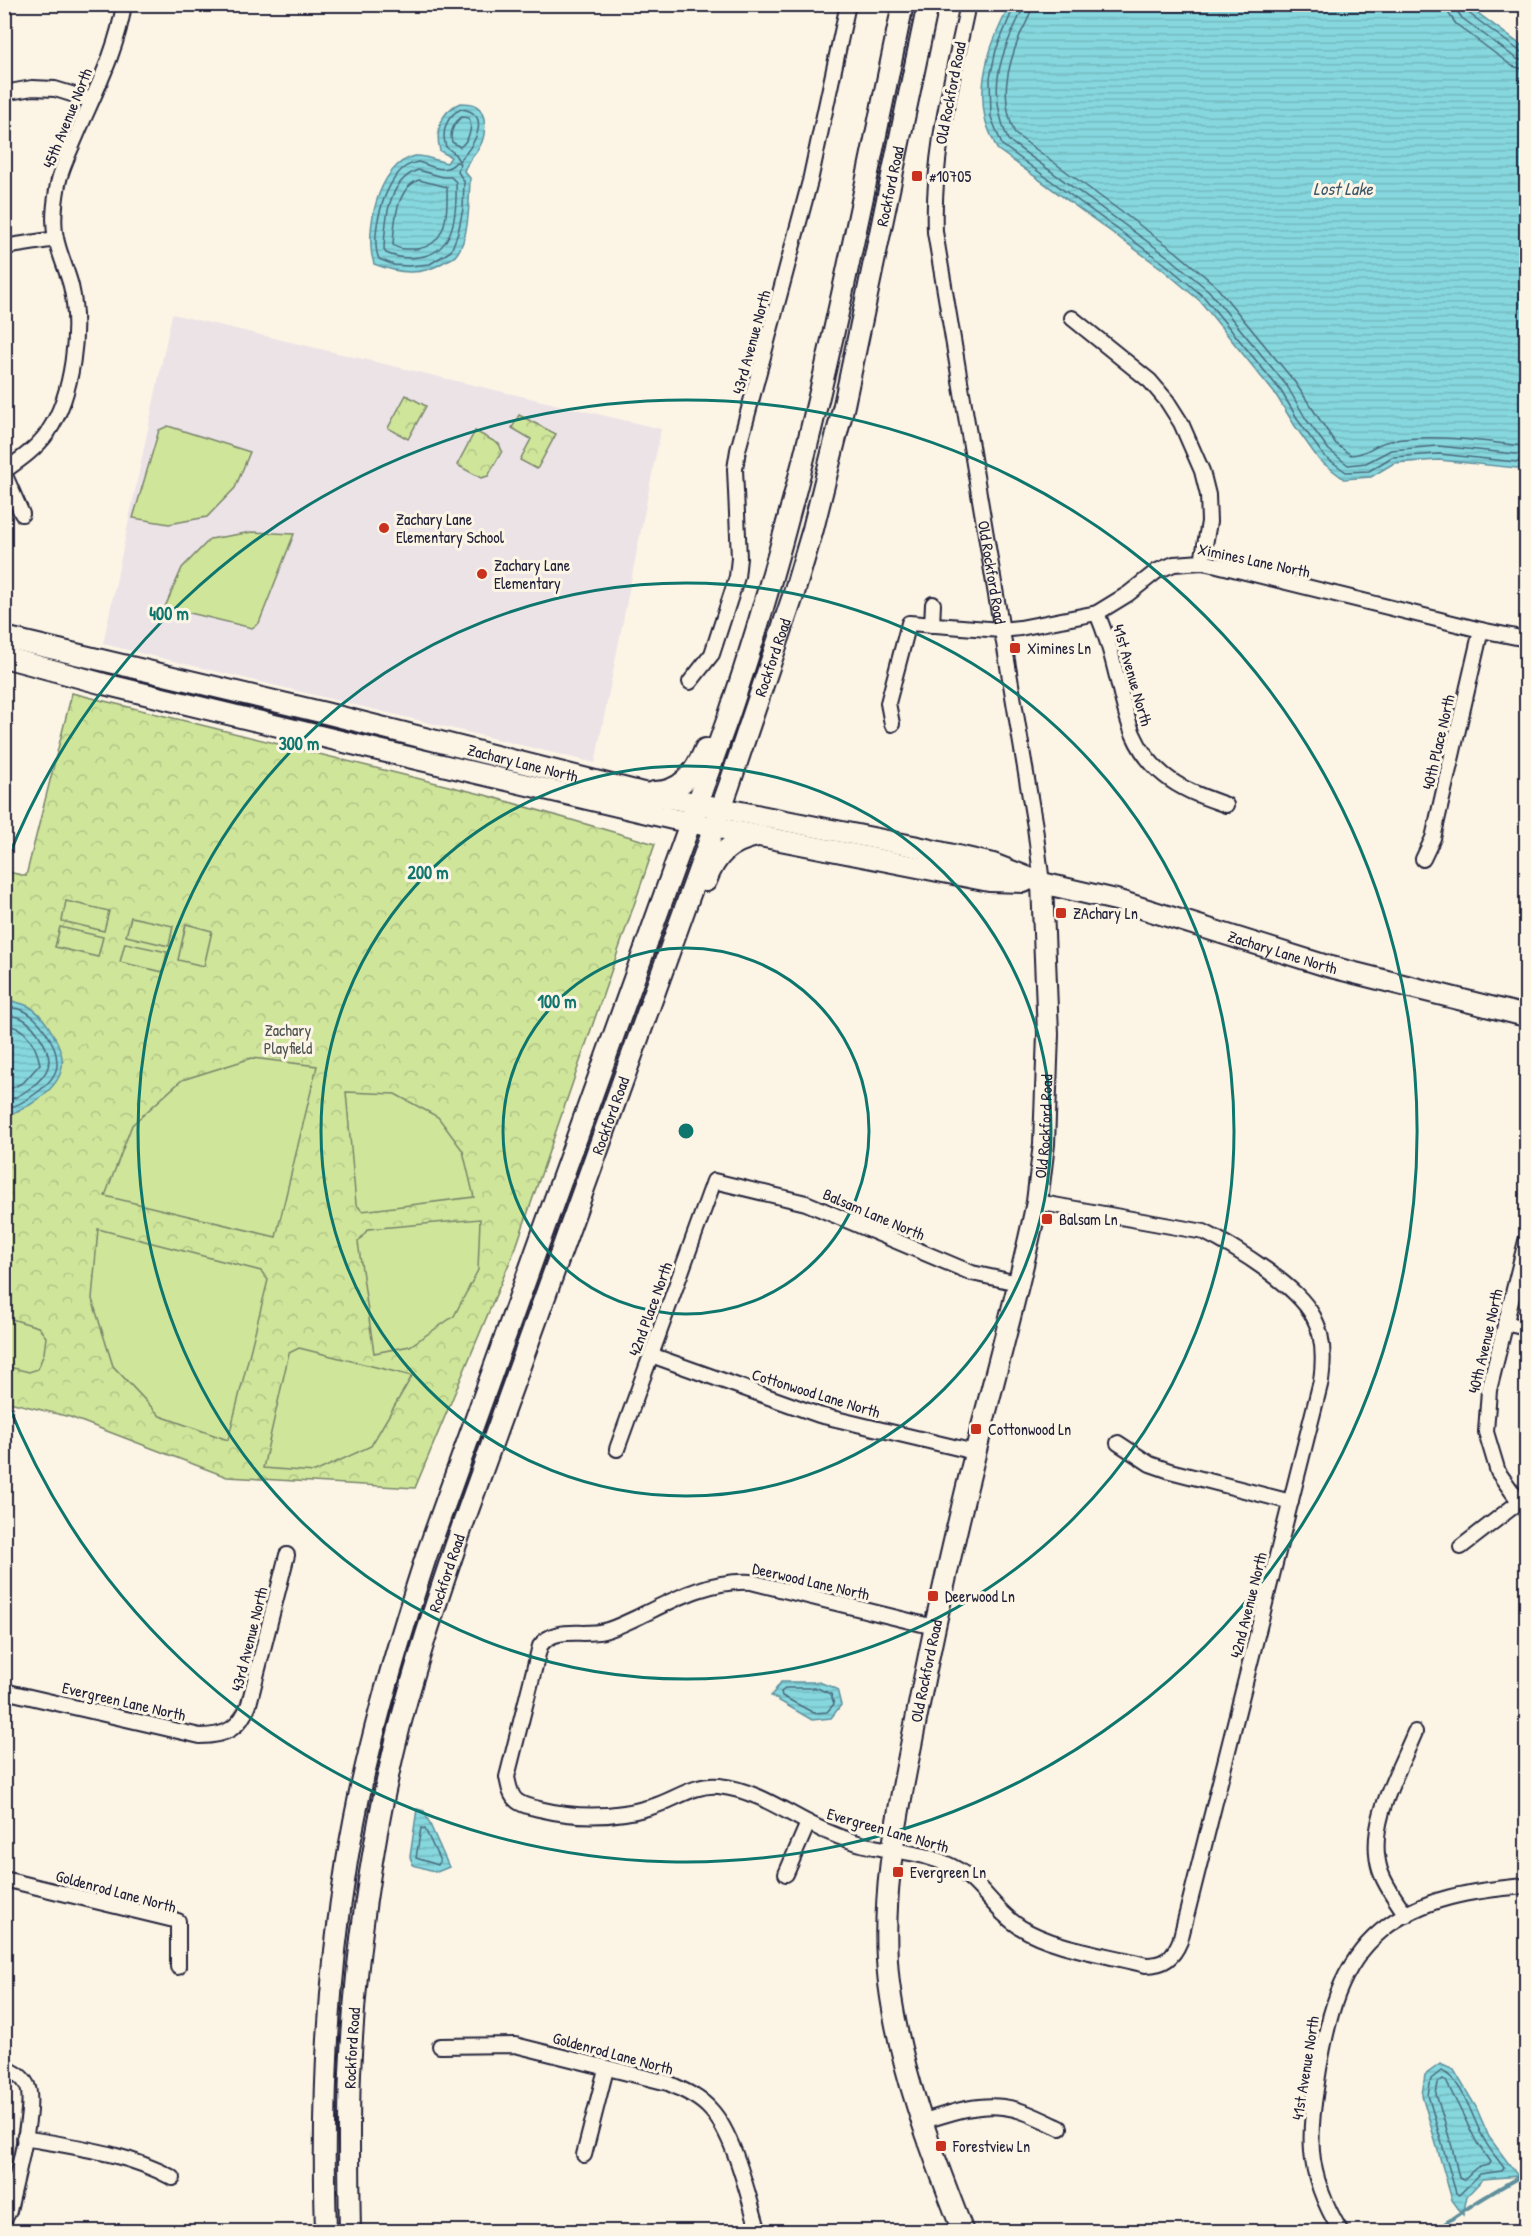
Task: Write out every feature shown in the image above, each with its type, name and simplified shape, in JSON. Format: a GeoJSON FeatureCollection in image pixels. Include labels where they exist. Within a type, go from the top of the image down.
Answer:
{"type":"FeatureCollection","features":[{"type":"Feature","properties":{"kind":"main road","name":"Rockford Road"},"geometry":{"type":"LineString","coordinates":[[326,2232],[324,2109],[327,2039],[337,1931],[358,1806],[380,1710],[427,1554],[743,675],[808,446],[837,321],[903,4]]}},
{"type":"Feature","properties":{"kind":"main road","name":"Rockford Road"},"geometry":{"type":"LineString","coordinates":[[350,2232],[349,2126],[352,2028],[366,1905],[395,1745],[432,1614],[774,656],[828,472],[859,341],[928,4]]}},
{"type":"Feature","properties":{"kind":"main road","name":"Zachary Lane North"},"geometry":{"type":"LineString","coordinates":[[4,637],[324,712],[639,792],[722,807],[993,864],[1042,883],[1116,900],[1327,966],[1527,1016]]}},
{"type":"Feature","properties":{"kind":"main road","name":"Zachary Lane North"},"geometry":{"type":"LineString","coordinates":[[4,657],[104,684],[690,823],[989,881],[1042,883]]}},
{"type":"Feature","properties":{"kind":"main road"},"geometry":{"type":"LineString","coordinates":[[639,792],[663,792],[683,784],[696,770],[743,675]]}},
{"type":"Feature","properties":{"kind":"main road"},"geometry":{"type":"LineString","coordinates":[[646,1015],[664,1000],[714,863],[724,849],[734,843],[760,836]]}},
{"type":"Feature","properties":{"kind":"main road"},"geometry":{"type":"LineString","coordinates":[[909,866],[913,846]]}},
{"type":"Feature","properties":{"kind":"main road","name":"Old Rockford Road"},"geometry":{"type":"LineString","coordinates":[[963,2232],[921,2122],[897,2030],[889,1981],[886,1931],[888,1884],[934,1627],[1037,1202],[1044,1144],[1047,1056],[1042,883]]}},
{"type":"Feature","properties":{"kind":"street","name":"45th Avenue North"},"geometry":{"type":"LineString","coordinates":[[22,514],[4,472],[36,447],[58,414],[69,375],[75,339],[75,313],[71,287],[56,239],[54,207],[59,181],[114,49],[124,4]]}},
{"type":"Feature","properties":{"kind":"street","name":"43rd Avenue North"},"geometry":{"type":"LineString","coordinates":[[690,682],[712,654],[737,577],[739,558],[735,469],[738,450],[810,181],[849,4]]}},
{"type":"Feature","properties":{"kind":"street","name":"Old Rockford Road"},"geometry":{"type":"LineString","coordinates":[[968,4],[937,159],[934,195],[935,232],[1035,827],[1042,883]]}},
{"type":"Feature","properties":{"kind":"street"},"geometry":{"type":"LineString","coordinates":[[4,93],[32,88],[55,89],[91,100]]}},
{"type":"Feature","properties":{"kind":"street"},"geometry":{"type":"LineString","coordinates":[[4,247],[56,239]]}},
{"type":"Feature","properties":{"kind":"street"},"geometry":{"type":"LineString","coordinates":[[1072,318],[1150,381],[1167,401],[1181,423],[1202,471],[1208,495],[1209,522],[1202,562]]}},
{"type":"Feature","properties":{"kind":"street","name":"Ximines Lane North"},"geometry":{"type":"LineString","coordinates":[[892,724],[888,703],[909,623],[1001,630],[1097,613],[1128,594],[1157,571],[1174,564],[1202,562],[1481,630],[1527,639]]}},
{"type":"Feature","properties":{"kind":"street"},"geometry":{"type":"LineString","coordinates":[[932,625],[933,604]]}},
{"type":"Feature","properties":{"kind":"street","name":"41st Avenue North"},"geometry":{"type":"LineString","coordinates":[[1097,613],[1114,665],[1126,720],[1135,740],[1148,759],[1164,775],[1188,791],[1226,805]]}},
{"type":"Feature","properties":{"kind":"street","name":"40th Place North"},"geometry":{"type":"LineString","coordinates":[[1424,859],[1433,837],[1481,630]]}},
{"type":"Feature","properties":{"kind":"street","name":"Balsam Lane North"},"geometry":{"type":"LineString","coordinates":[[714,1181],[806,1203],[950,1265],[972,1273],[1018,1283]]}},
{"type":"Feature","properties":{"kind":"street","name":"42nd Place North"},"geometry":{"type":"LineString","coordinates":[[617,1449],[714,1181]]}},
{"type":"Feature","properties":{"kind":"street","name":"42nd Avenue North"},"geometry":{"type":"LineString","coordinates":[[1037,1202],[1204,1232],[1225,1242],[1287,1286],[1307,1306],[1317,1323],[1323,1342],[1322,1381],[1180,1941]]}},
{"type":"Feature","properties":{"kind":"street","name":"40th Avenue North"},"geometry":{"type":"LineString","coordinates":[[1523,1506],[1498,1472],[1486,1432],[1489,1390],[1527,1241]]}},
{"type":"Feature","properties":{"kind":"street"},"geometry":{"type":"LineString","coordinates":[[1505,1323],[1527,1328]]}},
{"type":"Feature","properties":{"kind":"street","name":"Cottonwood Lane North"},"geometry":{"type":"LineString","coordinates":[[651,1355],[819,1415],[975,1452]]}},
{"type":"Feature","properties":{"kind":"street"},"geometry":{"type":"LineString","coordinates":[[1118,1443],[1149,1464],[1291,1502]]}},
{"type":"Feature","properties":{"kind":"street"},"geometry":{"type":"LineString","coordinates":[[1461,1547],[1523,1506]]}},
{"type":"Feature","properties":{"kind":"street","name":"43rd Avenue North"},"geometry":{"type":"LineString","coordinates":[[234,1727],[244,1717],[249,1704],[287,1555]]}},
{"type":"Feature","properties":{"kind":"street","name":"Deerwood Lane North"},"geometry":{"type":"LineString","coordinates":[[507,1777],[540,1646],[547,1637],[560,1633],[589,1634],[606,1631],[695,1589],[733,1581],[751,1582],[934,1627]]}},
{"type":"Feature","properties":{"kind":"street","name":"Evergreen Lane North"},"geometry":{"type":"LineString","coordinates":[[4,1690],[200,1736],[223,1733],[234,1727]]}},
{"type":"Feature","properties":{"kind":"street"},"geometry":{"type":"LineString","coordinates":[[1415,1732],[1376,1831],[1376,1851],[1381,1871],[1406,1915],[1454,1895],[1527,1886]]}},
{"type":"Feature","properties":{"kind":"street","name":"Evergreen Lane North"},"geometry":{"type":"LineString","coordinates":[[507,1777],[513,1796],[519,1803],[552,1812],[590,1816],[621,1814],[653,1807],[697,1788],[717,1785],[760,1796],[808,1823],[848,1839],[874,1847],[912,1851],[956,1868],[1020,1928],[1053,1941],[1146,1965],[1156,1965],[1175,1954],[1180,1941]]}},
{"type":"Feature","properties":{"kind":"street"},"geometry":{"type":"LineString","coordinates":[[786,1874],[808,1823]]}},
{"type":"Feature","properties":{"kind":"street","name":"Goldenrod Lane North"},"geometry":{"type":"LineString","coordinates":[[4,1879],[178,1921],[178,1967]]}},
{"type":"Feature","properties":{"kind":"street","name":"41st Avenue North"},"geometry":{"type":"LineString","coordinates":[[1341,2232],[1321,2192],[1312,2152],[1314,2097],[1327,2025],[1335,1998],[1347,1973],[1362,1951],[1381,1931],[1406,1915]]}},
{"type":"Feature","properties":{"kind":"street","name":"Goldenrod Lane North"},"geometry":{"type":"LineString","coordinates":[[440,2046],[515,2045],[668,2083],[691,2095],[711,2109],[730,2143],[759,2232]]}},
{"type":"Feature","properties":{"kind":"street"},"geometry":{"type":"LineString","coordinates":[[4,2068],[18,2075],[27,2084],[30,2108],[9,2211],[4,2220]]}},
{"type":"Feature","properties":{"kind":"street"},"geometry":{"type":"LineString","coordinates":[[584,2155],[606,2069]]}},
{"type":"Feature","properties":{"kind":"street"},"geometry":{"type":"LineString","coordinates":[[921,2122],[970,2108],[988,2106],[1005,2107],[1060,2128]]}},
{"type":"Feature","properties":{"kind":"street"},"geometry":{"type":"LineString","coordinates":[[24,2138],[130,2158],[173,2178]]}},
{"type":"Feature","properties":{"kind":"shaded area","name":"Zachary Lane Elementary School"},"geometry":{"type":"Polygon","coordinates":[[[172,314],[661,429],[595,763],[103,644],[172,314]]]}},
{"type":"Feature","properties":{"kind":"green space"},"geometry":{"type":"Polygon","coordinates":[[[406,395],[426,406],[408,439],[388,428],[406,395]]]}},
{"type":"Feature","properties":{"kind":"green space"},"geometry":{"type":"Polygon","coordinates":[[[519,415],[556,434],[537,469],[520,460],[531,439],[512,428],[519,415]]]}},
{"type":"Feature","properties":{"kind":"green space"},"geometry":{"type":"Polygon","coordinates":[[[168,426],[250,452],[235,488],[207,517],[169,524],[133,518],[159,430],[168,426]]]}},
{"type":"Feature","properties":{"kind":"green space"},"geometry":{"type":"Polygon","coordinates":[[[475,431],[499,444],[502,451],[488,476],[481,478],[457,465],[475,431]]]}},
{"type":"Feature","properties":{"kind":"green space"},"geometry":{"type":"Polygon","coordinates":[[[252,532],[294,534],[259,623],[252,628],[165,607],[182,568],[210,539],[252,532]]]}},
{"type":"Feature","properties":{"kind":"green space","name":"Zachary Playfield"},"geometry":{"type":"Polygon","coordinates":[[[72,693],[485,795],[655,844],[516,1247],[415,1488],[227,1477],[70,1417],[5,1401],[4,871],[26,876],[72,693]]]}},
{"type":"Feature","properties":{"kind":"green space"},"geometry":{"type":"Polygon","coordinates":[[[66,901],[109,911],[104,931],[62,921],[66,901]]]}},
{"type":"Feature","properties":{"kind":"green space"},"geometry":{"type":"Polygon","coordinates":[[[131,917],[173,926],[169,946],[126,936],[131,917]]]}},
{"type":"Feature","properties":{"kind":"green space"},"geometry":{"type":"Polygon","coordinates":[[[186,924],[212,931],[204,966],[178,960],[186,924]]]}},
{"type":"Feature","properties":{"kind":"green space"},"geometry":{"type":"Polygon","coordinates":[[[60,927],[103,937],[98,957],[55,947],[60,927]]]}},
{"type":"Feature","properties":{"kind":"green space"},"geometry":{"type":"Polygon","coordinates":[[[125,943],[167,952],[163,972],[120,962],[125,943]]]}},
{"type":"Feature","properties":{"kind":"green space"},"geometry":{"type":"Polygon","coordinates":[[[252,1058],[317,1066],[276,1237],[105,1196],[132,1125],[182,1080],[252,1058]]]}},
{"type":"Feature","properties":{"kind":"green space"},"geometry":{"type":"Polygon","coordinates":[[[346,1092],[395,1094],[438,1117],[463,1151],[474,1197],[362,1211],[356,1204],[346,1092]]]}},
{"type":"Feature","properties":{"kind":"green space"},"geometry":{"type":"Polygon","coordinates":[[[480,1219],[478,1270],[454,1316],[410,1346],[374,1353],[358,1242],[368,1229],[480,1219]]]}},
{"type":"Feature","properties":{"kind":"green space"},"geometry":{"type":"Polygon","coordinates":[[[98,1229],[261,1271],[268,1280],[228,1440],[160,1416],[113,1366],[92,1299],[98,1229]]]}},
{"type":"Feature","properties":{"kind":"green space"},"geometry":{"type":"Polygon","coordinates":[[[5,1317],[38,1327],[46,1337],[44,1353],[38,1369],[29,1372],[5,1366],[5,1317]]]}},
{"type":"Feature","properties":{"kind":"green space"},"geometry":{"type":"Polygon","coordinates":[[[299,1348],[412,1376],[371,1446],[315,1472],[263,1468],[289,1353],[299,1348]]]}},
{"type":"Feature","properties":{"kind":"water","name":"Lost Lake"},"geometry":{"type":"Polygon","coordinates":[[[1010,5],[1467,5],[1526,49],[1526,469],[1439,460],[1394,463],[1371,477],[1344,479],[1319,460],[1276,395],[1200,301],[1161,268],[997,149],[985,118],[983,88],[992,45],[1010,5]]]}},
{"type":"Feature","properties":{"kind":"water"},"geometry":{"type":"Polygon","coordinates":[[[460,103],[473,104],[479,109],[485,124],[482,141],[464,171],[470,178],[468,218],[461,248],[452,258],[435,267],[418,272],[392,270],[374,264],[371,235],[377,201],[383,186],[391,172],[402,162],[415,156],[447,163],[451,157],[440,151],[439,129],[448,111],[460,103]]]}},
{"type":"Feature","properties":{"kind":"water"},"geometry":{"type":"Polygon","coordinates":[[[12,1001],[24,1004],[36,1011],[48,1025],[57,1042],[62,1066],[55,1083],[40,1098],[22,1109],[5,1115],[5,1004],[12,1001]]]}},
{"type":"Feature","properties":{"kind":"water"},"geometry":{"type":"Polygon","coordinates":[[[781,1682],[819,1682],[837,1689],[841,1705],[831,1718],[812,1720],[771,1696],[781,1682]]]}},
{"type":"Feature","properties":{"kind":"water"},"geometry":{"type":"Polygon","coordinates":[[[417,1809],[424,1811],[449,1867],[437,1872],[413,1865],[410,1857],[417,1809]]]}},
{"type":"Feature","properties":{"kind":"water"},"geometry":{"type":"Polygon","coordinates":[[[1440,2064],[1454,2070],[1476,2107],[1489,2137],[1518,2176],[1483,2179],[1467,2196],[1463,2215],[1452,2200],[1422,2095],[1425,2075],[1440,2064]]]}},
{"type":"Feature","properties":{"kind":"waterway"},"geometry":{"type":"LineString","coordinates":[[1434,2232],[1468,2208],[1526,2173]]}},
{"type":"Feature","properties":{"kind":"place","name":"#10705"},"geometry":{"type":"Point","coordinates":[917,176]}},
{"type":"Feature","properties":{"kind":"place","name":"Zachary Lane Elementary School"},"geometry":{"type":"Point","coordinates":[384,528]}},
{"type":"Feature","properties":{"kind":"place","name":"Zachary Lane Elementary"},"geometry":{"type":"Point","coordinates":[482,574]}},
{"type":"Feature","properties":{"kind":"place","name":"Ximines Ln"},"geometry":{"type":"Point","coordinates":[1015,648]}},
{"type":"Feature","properties":{"kind":"place","name":"ZAchary Ln"},"geometry":{"type":"Point","coordinates":[1061,913]}},
{"type":"Feature","properties":{"kind":"place","name":"Balsam Ln"},"geometry":{"type":"Point","coordinates":[1047,1219]}},
{"type":"Feature","properties":{"kind":"place","name":"Cottonwood Ln"},"geometry":{"type":"Point","coordinates":[976,1429]}},
{"type":"Feature","properties":{"kind":"place","name":"Deerwood Ln"},"geometry":{"type":"Point","coordinates":[933,1596]}},
{"type":"Feature","properties":{"kind":"place","name":"Evergreen Ln"},"geometry":{"type":"Point","coordinates":[898,1872]}},
{"type":"Feature","properties":{"kind":"place","name":"Forestview Ln"},"geometry":{"type":"Point","coordinates":[941,2146]}}]}
